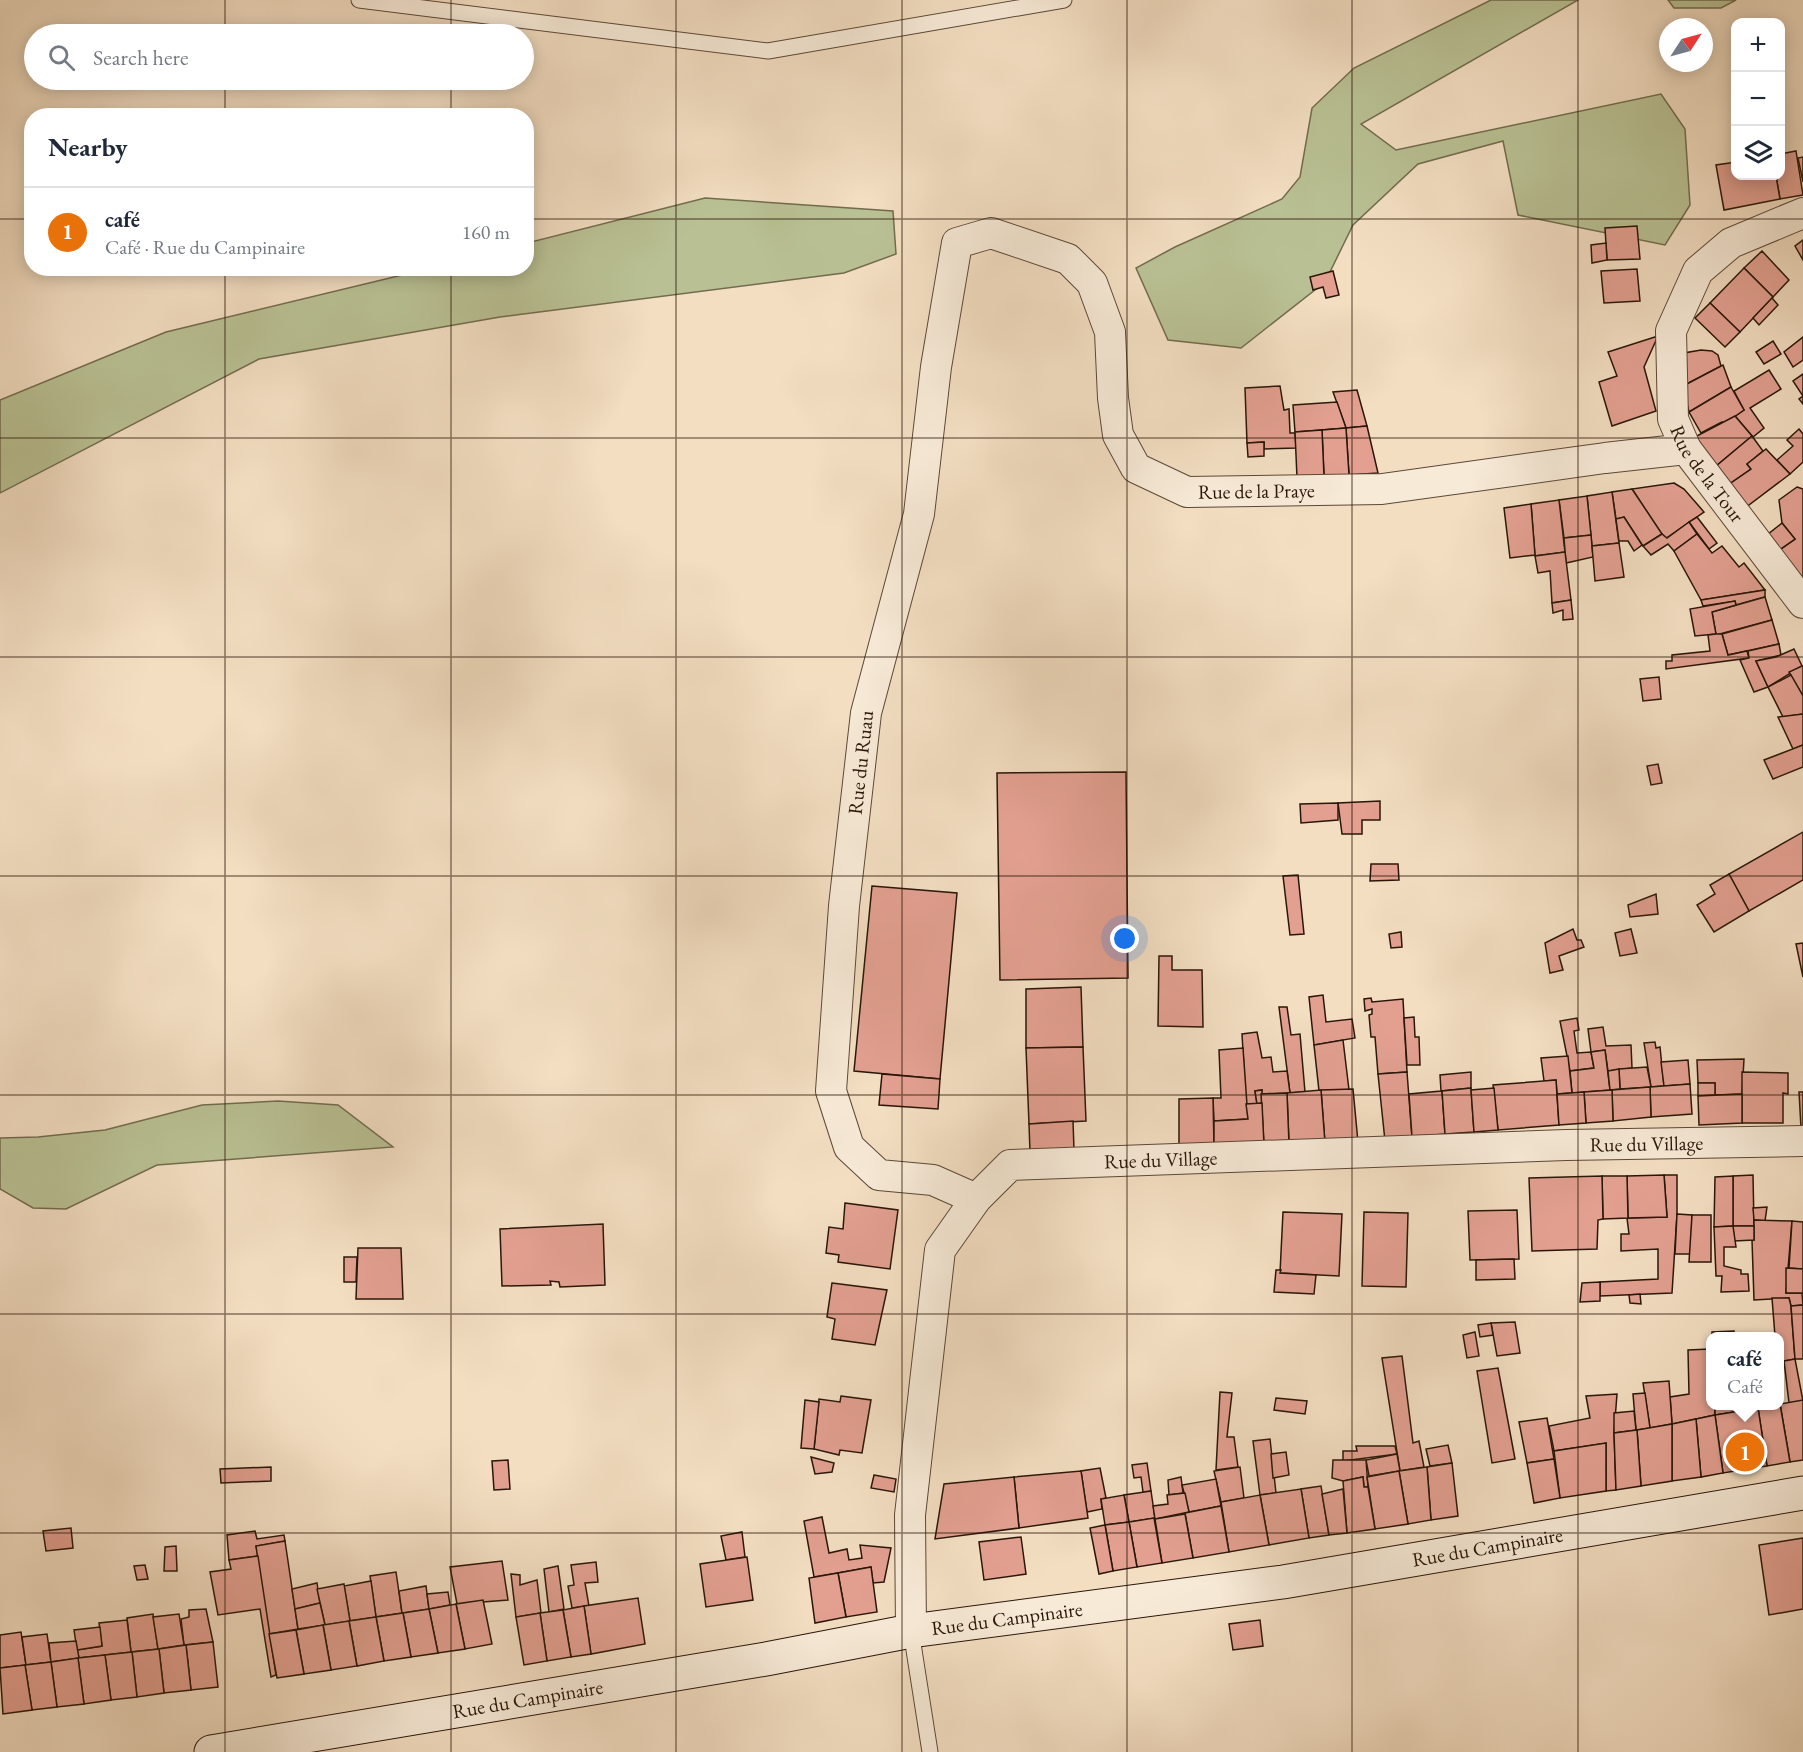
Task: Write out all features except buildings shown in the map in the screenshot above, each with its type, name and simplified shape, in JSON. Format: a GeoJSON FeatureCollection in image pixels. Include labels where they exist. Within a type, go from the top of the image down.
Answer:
{"type":"FeatureCollection","features":[{"type":"Feature","properties":{"kind":"main road","name":"Rue du Campinaire"},"geometry":{"type":"LineString","coordinates":[[211,1752],[766,1659],[911,1631],[1283,1582],[1803,1493]]}},
{"type":"Feature","properties":{"kind":"street","name":"Rue de la Tour"},"geometry":{"type":"LineString","coordinates":[[1803,213],[1731,243],[1698,272],[1671,331],[1673,419],[1686,449],[1803,603]]}},
{"type":"Feature","properties":{"kind":"street","name":"Rue de la Praye"},"geometry":{"type":"LineString","coordinates":[[957,243],[991,232],[1068,259],[1092,283],[1110,332],[1113,398],[1118,435],[1136,468],[1187,492],[1382,489],[1686,449]]}},
{"type":"Feature","properties":{"kind":"street","name":"Rue du Ruau"},"geometry":{"type":"LineString","coordinates":[[957,243],[936,367],[919,514],[866,713],[844,906],[831,1091],[849,1147],[879,1175],[933,1180],[976,1199]]}},
{"type":"Feature","properties":{"kind":"street","name":"Rue du Village"},"geometry":{"type":"LineString","coordinates":[[911,1631],[910,1515],[940,1250],[976,1199],[1010,1165],[1566,1145],[1803,1141]]}},
{"type":"Feature","properties":{"kind":"lane"},"geometry":{"type":"LineString","coordinates":[[359,0],[768,51],[1064,0]]}},
{"type":"Feature","properties":{"kind":"lane"},"geometry":{"type":"LineString","coordinates":[[911,1631],[930,1752]]}},
{"type":"Feature","properties":{"kind":"green space"},"geometry":{"type":"Polygon","coordinates":[[[1491,0],[1578,0],[1361,124],[1396,150],[1661,94],[1685,129],[1690,205],[1665,245],[1518,215],[1503,141],[1418,164],[1353,225],[1325,282],[1241,348],[1168,340],[1136,268],[1175,247],[1282,199],[1300,177],[1312,108],[1354,68],[1491,0]]]}},
{"type":"Feature","properties":{"kind":"green space"},"geometry":{"type":"Polygon","coordinates":[[[1668,0],[1736,0],[1721,8],[1674,8],[1668,0]]]}},
{"type":"Feature","properties":{"kind":"green space"},"geometry":{"type":"Polygon","coordinates":[[[705,198],[893,211],[896,254],[844,273],[500,317],[259,359],[0,493],[0,400],[166,332],[398,276],[534,276],[534,241],[705,198]]]}},
{"type":"Feature","properties":{"kind":"green space"},"geometry":{"type":"Polygon","coordinates":[[[278,1101],[338,1105],[393,1147],[157,1165],[66,1209],[33,1208],[0,1189],[0,1138],[38,1137],[105,1130],[202,1105],[278,1101]]]}},
{"type":"Feature","properties":{"kind":"place","name":"café"},"geometry":{"type":"Point","coordinates":[1745,1452]}}]}
